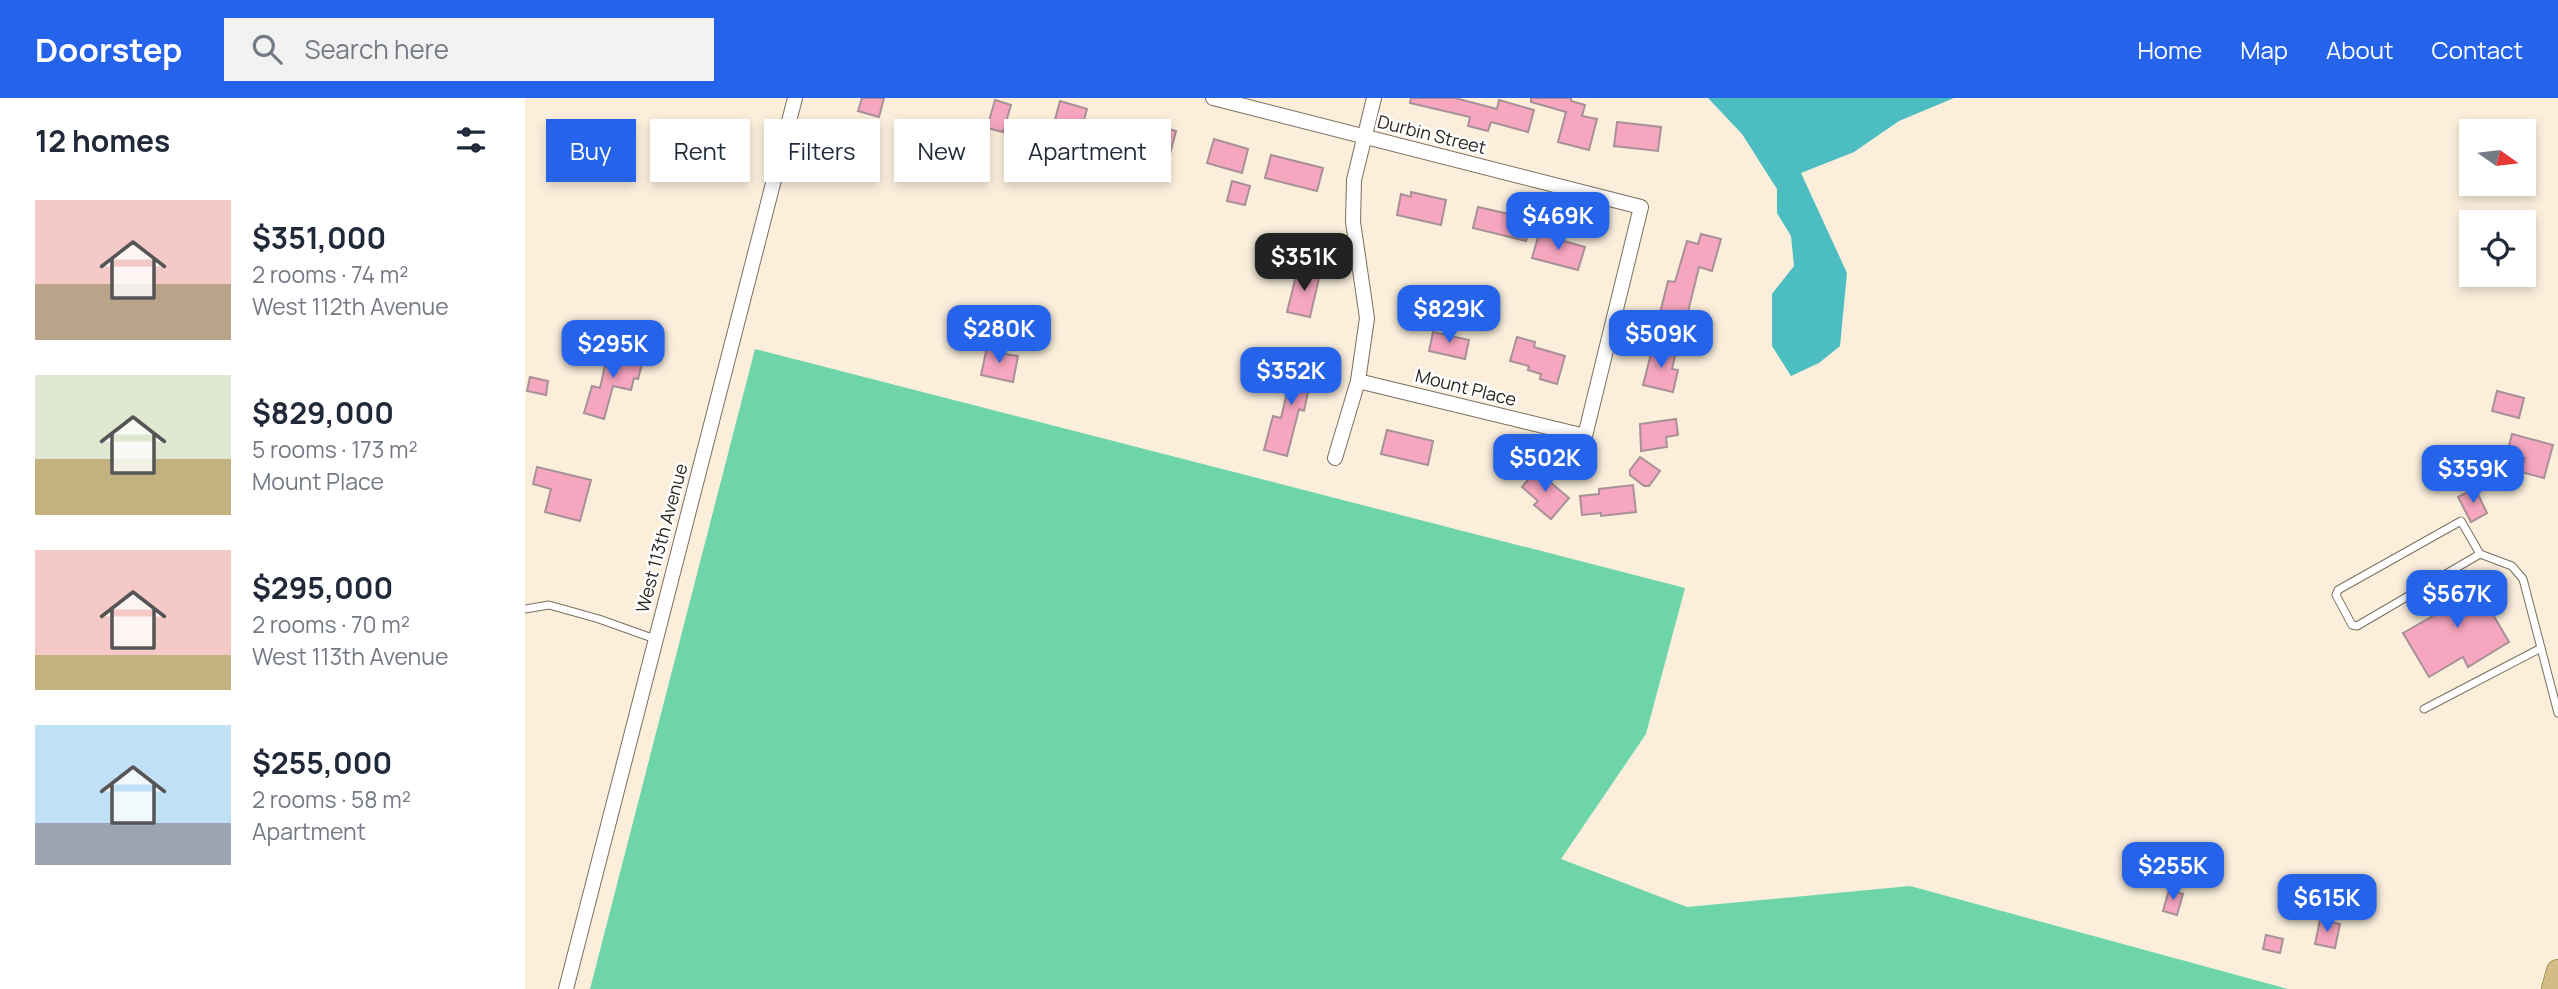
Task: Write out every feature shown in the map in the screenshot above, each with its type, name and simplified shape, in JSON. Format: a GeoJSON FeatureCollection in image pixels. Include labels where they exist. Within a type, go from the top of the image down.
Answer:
{"type":"FeatureCollection","features":[{"type":"Feature","properties":{"kind":"main road"},"geometry":{"type":"LineString","coordinates":[[2553,989],[2558,971]]}},
{"type":"Feature","properties":{"kind":"street","name":"West 113th Avenue"},"geometry":{"type":"LineString","coordinates":[[566,989],[795,98]]}},
{"type":"Feature","properties":{"kind":"street","name":"Durbin Street"},"geometry":{"type":"LineString","coordinates":[[1213,98],[1641,207],[1585,436]]}},
{"type":"Feature","properties":{"kind":"street"},"geometry":{"type":"LineString","coordinates":[[1335,458],[1358,381],[1367,318],[1353,222],[1354,180],[1374,98]]}},
{"type":"Feature","properties":{"kind":"street","name":"Mount Place"},"geometry":{"type":"LineString","coordinates":[[1358,381],[1585,436]]}},
{"type":"Feature","properties":{"kind":"lane"},"geometry":{"type":"LineString","coordinates":[[2480,554],[2357,626],[2352,625],[2336,595],[2339,590],[2458,521],[2464,524],[2480,554],[2512,566],[2523,579],[2558,713]]}},
{"type":"Feature","properties":{"kind":"lane"},"geometry":{"type":"LineString","coordinates":[[525,609],[549,605],[655,639]]}},
{"type":"Feature","properties":{"kind":"lane"},"geometry":{"type":"LineString","coordinates":[[2424,709],[2541,648]]}},
{"type":"Feature","properties":{"kind":"green space"},"geometry":{"type":"Polygon","coordinates":[[[755,349],[1685,588],[1646,734],[1561,859],[1687,907],[1910,886],[2288,989],[590,989],[755,349]]]}},
{"type":"Feature","properties":{"kind":"water"},"geometry":{"type":"Polygon","coordinates":[[[1708,98],[1954,98],[1899,121],[1854,152],[1801,173],[1847,273],[1840,346],[1819,363],[1791,376],[1772,346],[1772,294],[1794,266],[1791,236],[1777,213],[1777,189],[1742,134],[1708,98]]]}},
{"type":"Feature","properties":{"kind":"building"},"geometry":{"type":"Polygon","coordinates":[[[862,98],[884,98],[879,117],[858,111],[862,98]]]}},
{"type":"Feature","properties":{"kind":"building"},"geometry":{"type":"Polygon","coordinates":[[[1411,98],[1455,98],[1497,109],[1499,100],[1534,110],[1528,132],[1491,122],[1488,131],[1468,126],[1470,117],[1410,103],[1411,98]]]}},
{"type":"Feature","properties":{"kind":"building"},"geometry":{"type":"Polygon","coordinates":[[[1531,98],[1571,98],[1571,101],[1585,105],[1582,116],[1597,119],[1589,150],[1558,142],[1566,112],[1531,102],[1531,98]]]}},
{"type":"Feature","properties":{"kind":"building"},"geometry":{"type":"Polygon","coordinates":[[[995,100],[1011,105],[1007,119],[1004,119],[1003,132],[990,129],[995,100]]]}},
{"type":"Feature","properties":{"kind":"building"},"geometry":{"type":"Polygon","coordinates":[[[1060,101],[1087,109],[1084,119],[1055,119],[1060,101]]]}},
{"type":"Feature","properties":{"kind":"building"},"geometry":{"type":"Polygon","coordinates":[[[1617,122],[1661,127],[1658,151],[1614,146],[1617,122]]]}},
{"type":"Feature","properties":{"kind":"building"},"geometry":{"type":"Polygon","coordinates":[[[1171,130],[1176,131],[1171,150],[1171,130]]]}},
{"type":"Feature","properties":{"kind":"building"},"geometry":{"type":"Polygon","coordinates":[[[1214,139],[1248,149],[1242,173],[1207,163],[1214,139]]]}},
{"type":"Feature","properties":{"kind":"building"},"geometry":{"type":"Polygon","coordinates":[[[1271,155],[1323,168],[1317,191],[1265,178],[1271,155]]]}},
{"type":"Feature","properties":{"kind":"building"},"geometry":{"type":"Polygon","coordinates":[[[1232,181],[1250,186],[1245,205],[1227,201],[1232,181]]]}},
{"type":"Feature","properties":{"kind":"building"},"geometry":{"type":"Polygon","coordinates":[[[1411,192],[1446,200],[1441,225],[1397,215],[1401,194],[1411,197],[1411,192]]]}},
{"type":"Feature","properties":{"kind":"building"},"geometry":{"type":"Polygon","coordinates":[[[1478,207],[1531,219],[1526,241],[1473,228],[1478,207]]]}},
{"type":"Feature","properties":{"kind":"building"},"geometry":{"type":"Polygon","coordinates":[[[1539,234],[1585,247],[1578,270],[1532,258],[1539,234]]]}},
{"type":"Feature","properties":{"kind":"building"},"geometry":{"type":"Polygon","coordinates":[[[1701,234],[1721,239],[1712,271],[1699,267],[1685,324],[1659,317],[1668,281],[1675,282],[1687,241],[1698,244],[1701,234]]]}},
{"type":"Feature","properties":{"kind":"building"},"geometry":{"type":"Polygon","coordinates":[[[1276,247],[1295,252],[1290,269],[1271,264],[1276,247]]]}},
{"type":"Feature","properties":{"kind":"building"},"geometry":{"type":"Polygon","coordinates":[[[1298,268],[1320,274],[1310,317],[1287,312],[1298,268]]]}},
{"type":"Feature","properties":{"kind":"building"},"geometry":{"type":"Polygon","coordinates":[[[1433,332],[1469,340],[1465,359],[1429,351],[1433,332]]]}},
{"type":"Feature","properties":{"kind":"building"},"geometry":{"type":"Polygon","coordinates":[[[1517,337],[1535,342],[1534,347],[1565,356],[1557,384],[1540,379],[1541,374],[1528,370],[1529,366],[1510,361],[1517,337]]]}},
{"type":"Feature","properties":{"kind":"building"},"geometry":{"type":"Polygon","coordinates":[[[1653,346],[1676,352],[1672,369],[1678,370],[1673,392],[1643,385],[1653,346]]]}},
{"type":"Feature","properties":{"kind":"building"},"geometry":{"type":"Polygon","coordinates":[[[987,347],[999,349],[999,353],[1018,356],[1013,382],[981,375],[987,347]]]}},
{"type":"Feature","properties":{"kind":"building"},"geometry":{"type":"Polygon","coordinates":[[[609,348],[639,355],[637,363],[642,364],[638,379],[634,378],[631,390],[613,386],[604,419],[584,413],[592,386],[600,388],[609,348]]]}},
{"type":"Feature","properties":{"kind":"building"},"geometry":{"type":"Polygon","coordinates":[[[1296,355],[1315,360],[1304,411],[1299,409],[1287,456],[1264,450],[1273,416],[1281,418],[1296,355]]]}},
{"type":"Feature","properties":{"kind":"building"},"geometry":{"type":"Polygon","coordinates":[[[530,377],[548,381],[546,395],[527,391],[530,377]]]}},
{"type":"Feature","properties":{"kind":"building"},"geometry":{"type":"Polygon","coordinates":[[[2497,391],[2524,398],[2519,418],[2492,411],[2497,391]]]}},
{"type":"Feature","properties":{"kind":"building"},"geometry":{"type":"Polygon","coordinates":[[[1676,419],[1678,435],[1666,437],[1667,447],[1641,451],[1640,424],[1676,419]]]}},
{"type":"Feature","properties":{"kind":"building"},"geometry":{"type":"Polygon","coordinates":[[[1387,430],[1433,441],[1428,465],[1381,454],[1387,430]]]}},
{"type":"Feature","properties":{"kind":"building"},"geometry":{"type":"Polygon","coordinates":[[[2512,434],[2553,445],[2544,478],[2521,472],[2525,458],[2507,453],[2512,434]]]}},
{"type":"Feature","properties":{"kind":"building"},"geometry":{"type":"Polygon","coordinates":[[[1640,457],[1660,471],[1649,486],[1644,486],[1630,475],[1630,470],[1640,457]]]}},
{"type":"Feature","properties":{"kind":"building"},"geometry":{"type":"Polygon","coordinates":[[[537,467],[591,480],[580,521],[545,512],[551,489],[533,484],[537,467]]]}},
{"type":"Feature","properties":{"kind":"building"},"geometry":{"type":"Polygon","coordinates":[[[1536,470],[1569,498],[1551,519],[1534,505],[1538,501],[1522,487],[1536,470]]]}},
{"type":"Feature","properties":{"kind":"building"},"geometry":{"type":"Polygon","coordinates":[[[1633,485],[1636,512],[1582,515],[1580,496],[1599,494],[1599,489],[1633,485]]]}},
{"type":"Feature","properties":{"kind":"building"},"geometry":{"type":"Polygon","coordinates":[[[2475,488],[2487,513],[2471,522],[2458,497],[2475,488]]]}},
{"type":"Feature","properties":{"kind":"building"},"geometry":{"type":"Polygon","coordinates":[[[2471,577],[2509,642],[2468,667],[2463,657],[2429,677],[2403,633],[2438,613],[2431,601],[2471,577]]]}},
{"type":"Feature","properties":{"kind":"building"},"geometry":{"type":"Polygon","coordinates":[[[2169,890],[2183,894],[2177,915],[2163,911],[2169,890]]]}},
{"type":"Feature","properties":{"kind":"building"},"geometry":{"type":"Polygon","coordinates":[[[2320,920],[2340,924],[2335,948],[2315,944],[2320,920]]]}},
{"type":"Feature","properties":{"kind":"building"},"geometry":{"type":"Polygon","coordinates":[[[2266,935],[2283,939],[2280,953],[2263,949],[2266,935]]]}}]}
